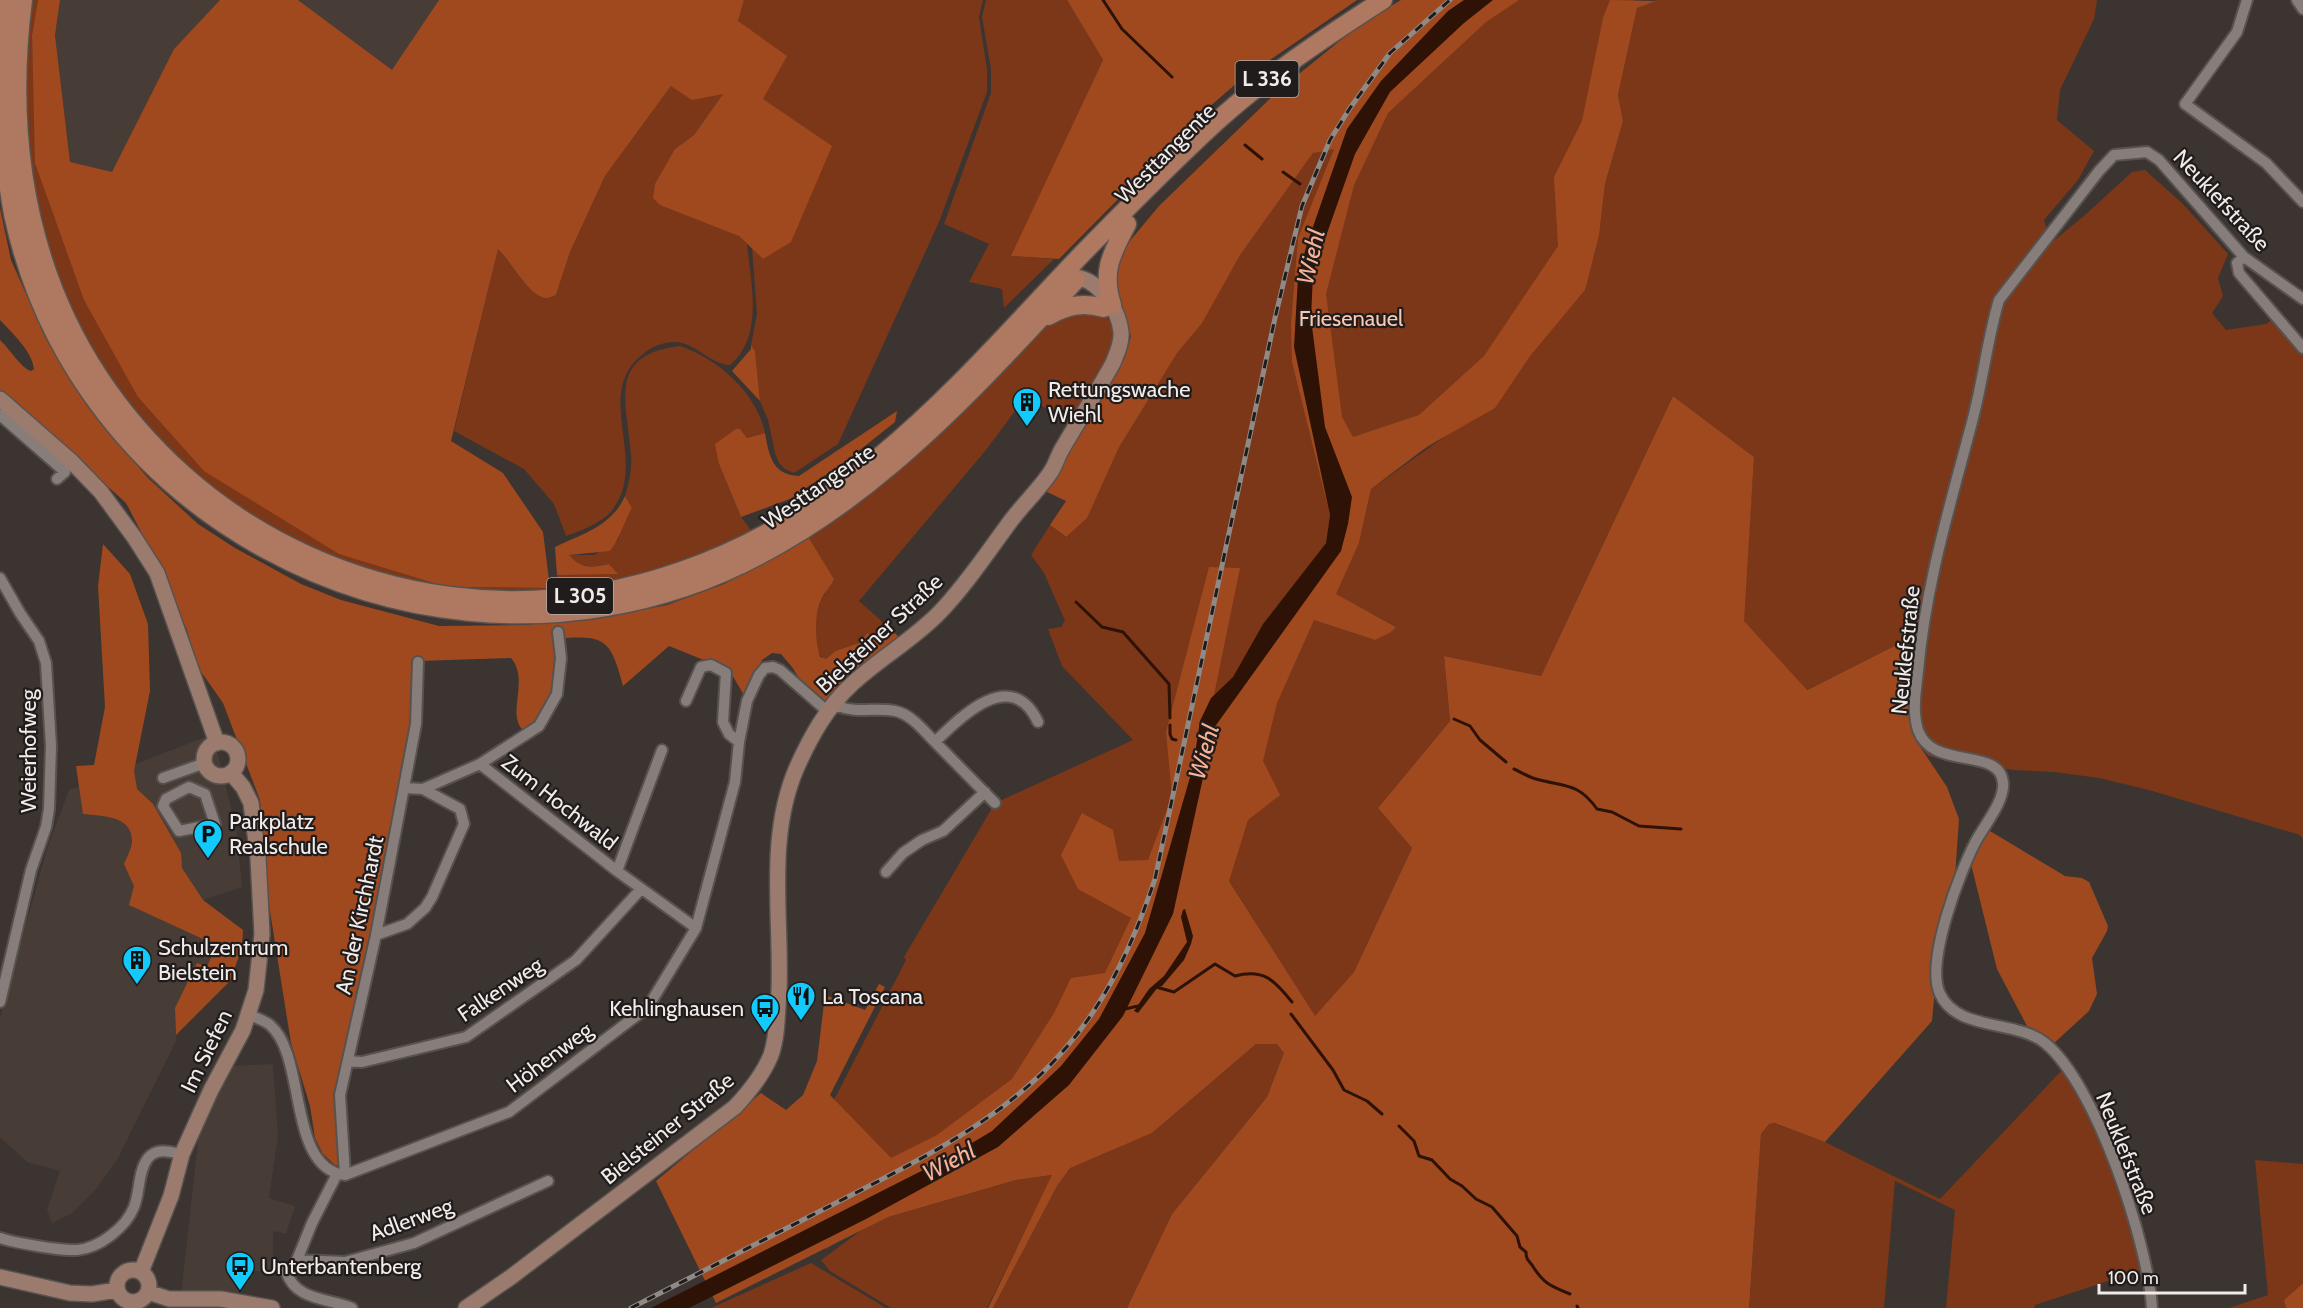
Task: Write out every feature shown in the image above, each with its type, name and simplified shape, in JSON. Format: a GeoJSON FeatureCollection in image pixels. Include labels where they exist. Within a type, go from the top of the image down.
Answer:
{"type":"FeatureCollection","features":[{"type":"Feature","properties":{"kind":"main road","name":"Westtangente"},"geometry":{"type":"LineString","coordinates":[[9,0],[0,77],[2,132],[9,196],[19,240],[37,291],[72,364],[102,409],[132,445],[158,472],[223,525],[270,553],[318,576],[396,600],[449,610],[530,614],[610,606],[689,586],[771,548],[816,522],[851,497],[954,408],[1127,224],[1228,123],[1342,27]]}},
{"type":"Feature","properties":{"kind":"main road","name":"Westtangente"},"geometry":{"type":"LineString","coordinates":[[23,0],[17,52],[15,105],[22,186],[34,237],[60,308],[83,353],[138,429],[171,463],[213,499],[292,548],[334,566],[386,583],[466,598],[548,600],[599,594],[649,582],[723,554],[771,531],[809,508],[883,453],[964,378],[1084,252],[1220,118],[1290,62],[1342,27]]}},
{"type":"Feature","properties":{"kind":"main road","name":"L 336"},"geometry":{"type":"LineString","coordinates":[[1342,27],[1383,0]]}},
{"type":"Feature","properties":{"kind":"main road","name":"L 336"},"geometry":{"type":"LineString","coordinates":[[1111,311],[1107,269],[1127,224]]}},
{"type":"Feature","properties":{"kind":"main road"},"geometry":{"type":"LineString","coordinates":[[1078,277],[1079,265],[1084,252]]}},
{"type":"Feature","properties":{"kind":"main road"},"geometry":{"type":"LineString","coordinates":[[1059,280],[1078,277],[1091,282],[1111,311]]}},
{"type":"Feature","properties":{"kind":"main road","name":"L 305"},"geometry":{"type":"LineString","coordinates":[[1034,325],[1059,310],[1075,304],[1091,305],[1111,311]]}},
{"type":"Feature","properties":{"kind":"main road","name":"Bielsteiner Straße"},"geometry":{"type":"LineString","coordinates":[[466,1308],[511,1277],[735,1107],[752,1089],[773,1046],[777,1025],[779,975],[777,880],[783,818],[796,769],[813,733],[827,711],[851,685],[911,639],[939,613],[963,586],[1024,503],[1047,463],[1062,449],[1113,363],[1121,340],[1111,311]]}},
{"type":"Feature","properties":{"kind":"main road"},"geometry":{"type":"LineString","coordinates":[[0,399],[72,462],[101,492],[157,573],[217,743]]}},
{"type":"Feature","properties":{"kind":"main road"},"geometry":{"type":"LineString","coordinates":[[217,743],[230,744],[237,753],[238,764],[231,773],[221,776],[211,772],[205,763],[209,747],[217,743]]}},
{"type":"Feature","properties":{"kind":"main road","name":"Im Siefen"},"geometry":{"type":"LineString","coordinates":[[141,1272],[171,1196],[182,1154],[249,1015],[256,990],[262,934],[258,857],[251,803],[243,786],[231,773]]}},
{"type":"Feature","properties":{"kind":"main road"},"geometry":{"type":"LineString","coordinates":[[136,1270],[141,1272],[149,1282],[148,1292],[142,1300],[132,1302],[123,1299],[117,1290],[118,1279],[126,1272],[136,1270]]}},
{"type":"Feature","properties":{"kind":"main road"},"geometry":{"type":"LineString","coordinates":[[0,1277],[70,1293],[92,1294],[117,1290]]}},
{"type":"Feature","properties":{"kind":"main road"},"geometry":{"type":"LineString","coordinates":[[148,1292],[169,1299],[221,1299],[272,1308]]}},
{"type":"Feature","properties":{"kind":"street"},"geometry":{"type":"LineString","coordinates":[[2247,0],[2237,32],[2185,104],[2266,163],[2303,202]]}},
{"type":"Feature","properties":{"kind":"street"},"geometry":{"type":"LineString","coordinates":[[2297,0],[2303,9]]}},
{"type":"Feature","properties":{"kind":"street","name":"Neuklefstraße"},"geometry":{"type":"LineString","coordinates":[[2152,1308],[2151,1282],[2143,1250],[2108,1147],[2079,1087],[2061,1060],[2045,1042],[2032,1035],[1973,1019],[1947,1004],[1941,995],[1936,977],[1953,895],[1975,843],[2000,798],[2003,782],[2001,776],[1989,763],[1933,751],[1917,728],[1916,699],[1921,640],[1934,562],[1973,420],[1992,323],[1999,300],[2099,171],[2114,155],[2147,152],[2159,160],[2244,257],[2303,299]]}},
{"type":"Feature","properties":{"kind":"street"},"geometry":{"type":"LineString","coordinates":[[2244,257],[2237,263],[2239,273],[2303,348]]}},
{"type":"Feature","properties":{"kind":"street"},"geometry":{"type":"LineString","coordinates":[[0,415],[65,472],[57,479]]}},
{"type":"Feature","properties":{"kind":"street","name":"Weierhofweg"},"geometry":{"type":"LineString","coordinates":[[0,578],[39,640],[46,663],[51,746],[49,809],[46,827],[4,963],[0,1002]]}},
{"type":"Feature","properties":{"kind":"street","name":"Zum Hochwald"},"geometry":{"type":"LineString","coordinates":[[405,788],[423,789],[480,764],[539,726],[556,694],[561,658],[558,632]]}},
{"type":"Feature","properties":{"kind":"street","name":"An der Kirchhardt"},"geometry":{"type":"LineString","coordinates":[[341,1174],[340,1095],[376,935],[405,788],[416,724],[418,662]]}},
{"type":"Feature","properties":{"kind":"street"},"geometry":{"type":"LineString","coordinates":[[686,701],[700,667],[711,665],[726,673],[723,722],[729,734],[739,741]]}},
{"type":"Feature","properties":{"kind":"street","name":"Höhenweg"},"geometry":{"type":"LineString","coordinates":[[341,1174],[509,1112],[648,1006],[696,928],[735,782],[739,741],[747,700],[759,675],[765,668],[780,670],[827,711]]}},
{"type":"Feature","properties":{"kind":"street"},"geometry":{"type":"LineString","coordinates":[[935,742],[959,718],[1002,695],[1015,696],[1025,701],[1038,722]]}},
{"type":"Feature","properties":{"kind":"street"},"geometry":{"type":"LineString","coordinates":[[827,711],[838,706],[850,711],[895,711],[911,719],[995,803]]}},
{"type":"Feature","properties":{"kind":"street","name":"Zum Hochwald"},"geometry":{"type":"LineString","coordinates":[[617,871],[662,750]]}},
{"type":"Feature","properties":{"kind":"street"},"geometry":{"type":"LineString","coordinates":[[163,778],[205,763]]}},
{"type":"Feature","properties":{"kind":"street","name":"Zum Hochwald"},"geometry":{"type":"LineString","coordinates":[[480,764],[617,871],[696,928]]}},
{"type":"Feature","properties":{"kind":"street"},"geometry":{"type":"LineString","coordinates":[[189,787],[205,794],[215,824],[179,831],[163,806],[166,799],[189,787]]}},
{"type":"Feature","properties":{"kind":"street"},"geometry":{"type":"LineString","coordinates":[[376,935],[407,924],[425,908],[464,824],[459,809],[423,789]]}},
{"type":"Feature","properties":{"kind":"street"},"geometry":{"type":"LineString","coordinates":[[886,872],[903,853],[922,840],[943,831],[985,792]]}},
{"type":"Feature","properties":{"kind":"street","name":"Falkenweg"},"geometry":{"type":"LineString","coordinates":[[348,1060],[362,1062],[466,1037],[576,960],[641,889]]}},
{"type":"Feature","properties":{"kind":"street"},"geometry":{"type":"LineString","coordinates":[[249,1015],[271,1026],[284,1044],[313,1150],[323,1165],[341,1174],[312,1223],[297,1260],[292,1268],[286,1271],[291,1283],[309,1297],[352,1308]]}},
{"type":"Feature","properties":{"kind":"street"},"geometry":{"type":"LineString","coordinates":[[0,1239],[78,1250],[100,1242],[121,1226],[133,1209],[139,1192],[143,1167],[149,1157],[158,1151],[182,1154]]}},
{"type":"Feature","properties":{"kind":"street","name":"Adlerweg"},"geometry":{"type":"LineString","coordinates":[[297,1260],[345,1262],[414,1243],[548,1181]]}},
{"type":"Feature","properties":{"kind":"shaded area"},"geometry":{"type":"Polygon","coordinates":[[[38,0],[60,0],[55,35],[70,162],[112,172],[174,49],[220,0],[298,0],[392,70],[439,0],[744,0],[738,21],[787,56],[763,99],[832,146],[791,242],[763,259],[739,236],[660,205],[653,198],[655,184],[675,149],[694,135],[723,94],[692,100],[671,86],[605,176],[570,252],[556,295],[546,298],[533,292],[498,249],[451,441],[503,473],[543,532],[550,588],[447,587],[339,554],[204,471],[138,397],[84,300],[35,163],[32,35],[38,0]]]}},
{"type":"Feature","properties":{"kind":"shaded area"},"geometry":{"type":"Polygon","coordinates":[[[60,0],[220,0],[174,49],[112,173],[70,162],[55,35],[60,0]]]}},
{"type":"Feature","properties":{"kind":"shaded area"},"geometry":{"type":"Polygon","coordinates":[[[298,0],[439,0],[393,71],[298,0]]]}},
{"type":"Feature","properties":{"kind":"shaded area"},"geometry":{"type":"Polygon","coordinates":[[[1067,0],[1357,0],[1238,82],[1208,108],[1059,259],[1011,256],[1103,60],[1067,0]]]}},
{"type":"Feature","properties":{"kind":"shaded area"},"geometry":{"type":"Polygon","coordinates":[[[1401,0],[1519,0],[1486,22],[1388,113],[1354,185],[1326,294],[1342,417],[1353,437],[1419,415],[1484,356],[1558,246],[1554,177],[1582,121],[1603,18],[1610,0],[1656,1],[1637,8],[1618,95],[1623,121],[1605,184],[1599,236],[1585,290],[1530,356],[1495,408],[1428,446],[1371,489],[1359,543],[1336,594],[1396,627],[1375,640],[1314,620],[1277,703],[1263,761],[1280,795],[1248,820],[1229,881],[1315,1016],[1354,972],[1412,848],[1378,808],[1450,721],[1444,656],[1541,676],[1673,396],[1754,457],[1744,621],[1807,690],[1920,633],[1912,718],[1917,742],[1947,787],[1959,819],[1955,877],[1941,924],[1932,1021],[1825,1142],[1775,1123],[1769,1124],[1761,1134],[1749,1308],[1127,1308],[1172,1214],[1267,1097],[1284,1053],[1277,1044],[1256,1044],[1152,1133],[1070,1168],[1057,1186],[993,1308],[988,1308],[1052,1175],[1016,1180],[888,1217],[716,1303],[656,1181],[761,1093],[786,1110],[803,1095],[817,1061],[825,995],[865,1010],[879,984],[885,987],[830,1095],[891,1158],[937,1135],[1012,1079],[1054,1013],[1071,978],[1105,973],[1131,918],[1078,889],[1061,855],[1082,813],[1113,830],[1119,861],[1148,860],[1172,796],[1166,732],[1209,567],[1240,568],[1214,695],[1233,677],[1263,624],[1326,543],[1330,515],[1292,362],[1291,324],[1298,238],[1334,149],[1313,153],[1240,255],[1202,323],[1177,353],[1119,447],[1087,518],[1066,537],[1050,525],[1066,501],[1043,490],[1124,359],[1131,336],[1113,277],[1119,254],[1159,206],[1278,91],[1358,26],[1401,0]]]}},
{"type":"Feature","properties":{"kind":"shaded area"},"geometry":{"type":"Polygon","coordinates":[[[0,208],[11,260],[46,339],[87,406],[147,477],[198,524],[235,548],[301,584],[341,600],[439,626],[526,625],[610,616],[667,605],[724,584],[809,538],[834,579],[822,597],[817,613],[816,636],[820,657],[826,659],[835,651],[859,643],[867,633],[875,636],[886,625],[901,639],[822,704],[804,686],[781,654],[772,653],[762,660],[745,697],[731,673],[669,646],[623,686],[615,659],[604,644],[587,638],[558,639],[557,689],[538,719],[523,730],[518,723],[517,715],[518,676],[511,658],[419,661],[414,730],[342,1078],[341,1166],[335,1165],[323,1154],[315,1138],[310,1106],[291,1043],[269,905],[260,800],[223,703],[197,666],[187,630],[158,564],[126,503],[60,443],[0,395],[0,340],[23,366],[31,371],[34,369],[26,349],[0,320],[0,208]]]}},
{"type":"Feature","properties":{"kind":"shaded area"},"geometry":{"type":"Polygon","coordinates":[[[751,345],[755,351],[760,401],[732,371],[751,349],[751,345]]]}},
{"type":"Feature","properties":{"kind":"shaded area"},"geometry":{"type":"Polygon","coordinates":[[[897,411],[895,422],[846,461],[790,499],[741,517],[719,464],[715,444],[736,429],[740,429],[747,438],[765,433],[770,456],[777,468],[790,475],[799,476],[897,411]]]}},
{"type":"Feature","properties":{"kind":"shaded area"},"geometry":{"type":"Polygon","coordinates":[[[625,496],[632,508],[610,551],[569,555],[583,565],[609,564],[618,574],[557,575],[555,547],[604,522],[612,515],[625,496]]]}},
{"type":"Feature","properties":{"kind":"shaded area"},"geometry":{"type":"Polygon","coordinates":[[[103,544],[130,574],[148,624],[150,691],[134,771],[137,789],[153,804],[181,853],[182,868],[203,900],[243,930],[242,948],[230,981],[176,1035],[175,1008],[197,963],[207,967],[216,945],[129,905],[134,886],[124,864],[132,844],[131,832],[127,826],[114,818],[83,814],[76,766],[94,765],[105,707],[98,586],[103,544]]]}},
{"type":"Feature","properties":{"kind":"shaded area"},"geometry":{"type":"Polygon","coordinates":[[[213,734],[237,833],[242,887],[203,900],[216,945],[207,967],[197,964],[175,1008],[176,1041],[118,1158],[98,1187],[71,1214],[52,1223],[47,1210],[60,1171],[27,1162],[0,1137],[0,1018],[47,849],[69,790],[213,734]]]}},
{"type":"Feature","properties":{"kind":"shaded area"},"geometry":{"type":"Polygon","coordinates":[[[1990,831],[2065,876],[2082,878],[2089,882],[2108,926],[2092,958],[2097,994],[2089,1011],[2052,1045],[2027,1026],[1997,969],[1966,844],[1990,831]]]}},
{"type":"Feature","properties":{"kind":"shaded area"},"geometry":{"type":"Polygon","coordinates":[[[273,1064],[278,1136],[269,1198],[295,1206],[286,1234],[273,1231],[273,1271],[243,1271],[238,1301],[181,1296],[200,1124],[234,1066],[273,1064]]]}},
{"type":"Feature","properties":{"kind":"shaded area"},"geometry":{"type":"Polygon","coordinates":[[[2303,1283],[2303,1308],[2286,1308],[2284,1300],[2303,1283]]]}},
{"type":"Feature","properties":{"kind":"green space"},"geometry":{"type":"Polygon","coordinates":[[[30,0],[38,0],[32,35],[36,163],[447,587],[550,588],[548,593],[464,592],[408,583],[340,562],[267,527],[230,503],[183,465],[135,415],[97,365],[65,304],[37,222],[21,86],[30,0]]]}},
{"type":"Feature","properties":{"kind":"green space"},"geometry":{"type":"Polygon","coordinates":[[[744,0],[983,0],[979,17],[987,69],[987,92],[939,222],[838,444],[794,473],[779,463],[775,453],[768,420],[760,401],[755,351],[751,345],[757,314],[752,248],[763,259],[763,99],[738,21],[744,0]]]}},
{"type":"Feature","properties":{"kind":"green space"},"geometry":{"type":"Polygon","coordinates":[[[986,0],[1067,0],[1103,60],[1012,256],[1054,259],[1004,308],[1002,289],[969,282],[989,244],[944,224],[991,93],[991,69],[982,17],[986,0]]]}},
{"type":"Feature","properties":{"kind":"green space","name":"Friesenauel"},"geometry":{"type":"Polygon","coordinates":[[[1459,0],[1634,0],[1602,166],[1593,260],[1599,236],[1605,184],[1623,121],[1618,95],[1637,8],[1656,0],[2097,0],[2094,19],[2060,90],[2057,120],[2094,151],[2078,180],[2044,220],[2051,243],[2132,172],[2145,170],[2183,204],[2228,254],[2218,278],[2223,296],[2212,313],[2226,330],[2266,324],[2280,314],[2303,341],[2303,839],[2300,835],[2149,790],[2099,778],[2054,772],[2013,770],[1928,756],[1917,742],[1912,718],[1920,633],[1806,690],[1743,621],[1754,457],[1673,396],[1541,676],[1444,656],[1450,721],[1378,808],[1412,848],[1354,972],[1315,1017],[1230,882],[983,1180],[848,1232],[827,1249],[711,1204],[683,1157],[836,1102],[834,1100],[906,960],[904,957],[995,803],[1133,740],[1062,666],[1048,629],[1061,627],[1065,621],[1044,573],[1031,555],[1050,525],[1065,537],[1162,361],[1313,153],[1459,0]],[[1586,285],[1484,407],[1585,290],[1586,285]],[[1447,435],[1360,489],[1315,620],[1375,640],[1395,626],[1335,594],[1359,543],[1371,489],[1447,435]]]}},
{"type":"Feature","properties":{"kind":"green space"},"geometry":{"type":"Polygon","coordinates":[[[671,86],[723,94],[694,135],[675,149],[747,244],[753,308],[748,340],[741,353],[730,365],[715,361],[680,342],[660,344],[643,354],[629,370],[622,388],[621,408],[626,470],[623,490],[609,514],[592,526],[566,536],[554,504],[524,469],[454,431],[498,248],[533,292],[546,298],[556,295],[570,252],[605,176],[671,86]]]}},
{"type":"Feature","properties":{"kind":"green space"},"geometry":{"type":"Polygon","coordinates":[[[1071,310],[1103,314],[1113,327],[1115,343],[1109,363],[1070,426],[1027,395],[986,450],[859,601],[886,625],[875,636],[867,633],[859,643],[835,651],[826,659],[822,659],[818,651],[815,631],[816,618],[821,600],[834,579],[809,538],[891,475],[1041,329],[1057,315],[1071,310]]]}},
{"type":"Feature","properties":{"kind":"green space"},"geometry":{"type":"Polygon","coordinates":[[[680,346],[708,359],[734,379],[754,404],[761,418],[765,433],[747,438],[740,429],[719,464],[741,517],[754,534],[653,575],[558,592],[557,575],[617,573],[609,564],[582,565],[568,555],[594,555],[618,540],[621,527],[632,508],[625,496],[631,460],[625,400],[626,384],[631,370],[641,359],[656,351],[680,346]]]}},
{"type":"Feature","properties":{"kind":"green space"},"geometry":{"type":"Polygon","coordinates":[[[1256,1044],[1277,1044],[1285,1052],[1267,1097],[1172,1214],[1127,1308],[993,1308],[1057,1186],[1070,1167],[1152,1133],[1256,1044]]]}},
{"type":"Feature","properties":{"kind":"green space"},"geometry":{"type":"Polygon","coordinates":[[[2064,1068],[2098,1134],[2118,1183],[2145,1269],[2035,1305],[2034,1308],[1946,1308],[1955,1210],[1895,1181],[1884,1308],[1749,1308],[1761,1134],[1769,1124],[1775,1123],[1825,1142],[1940,1199],[2064,1068]]]}},
{"type":"Feature","properties":{"kind":"green space"},"geometry":{"type":"Polygon","coordinates":[[[2255,1160],[2303,1164],[2303,1283],[2284,1300],[2286,1308],[2229,1308],[2268,1295],[2255,1160]]]}},
{"type":"Feature","properties":{"kind":"green space"},"geometry":{"type":"Polygon","coordinates":[[[1053,1175],[987,1308],[891,1308],[830,1271],[821,1260],[870,1224],[881,1219],[1016,1180],[1053,1175]]]}},
{"type":"Feature","properties":{"kind":"green space"},"geometry":{"type":"Polygon","coordinates":[[[811,1263],[886,1308],[711,1308],[811,1263]]]}},
{"type":"Feature","properties":{"kind":"water","name":"Wiehl"},"geometry":{"type":"Polygon","coordinates":[[[1464,0],[1493,0],[1464,23],[1390,92],[1355,154],[1313,273],[1311,319],[1325,427],[1352,497],[1341,551],[1214,728],[1173,914],[1123,1016],[1069,1085],[998,1147],[866,1219],[689,1308],[651,1308],[947,1158],[992,1131],[1061,1066],[1099,1019],[1145,933],[1193,767],[1200,721],[1211,698],[1233,677],[1263,624],[1326,543],[1330,515],[1294,347],[1298,277],[1307,244],[1347,129],[1381,81],[1448,11],[1464,0]]]}},
{"type":"Feature","properties":{"kind":"water"},"geometry":{"type":"Polygon","coordinates":[[[1185,909],[1193,936],[1184,960],[1162,986],[1158,987],[1138,1013],[1134,1011],[1149,989],[1164,976],[1187,942],[1181,917],[1185,909]]]}},
{"type":"Feature","properties":{"kind":"waterway"},"geometry":{"type":"LineString","coordinates":[[1103,0],[1122,29],[1172,77]]}},
{"type":"Feature","properties":{"kind":"waterway"},"geometry":{"type":"LineString","coordinates":[[1245,145],[1262,159]]}},
{"type":"Feature","properties":{"kind":"waterway"},"geometry":{"type":"LineString","coordinates":[[1283,172],[1300,184]]}},
{"type":"Feature","properties":{"kind":"waterway"},"geometry":{"type":"LineString","coordinates":[[1076,602],[1102,627],[1123,632],[1169,684],[1170,718]]}},
{"type":"Feature","properties":{"kind":"waterway"},"geometry":{"type":"LineString","coordinates":[[1454,719],[1470,726],[1480,740],[1506,762]]}},
{"type":"Feature","properties":{"kind":"waterway"},"geometry":{"type":"LineString","coordinates":[[1170,725],[1170,734],[1172,739],[1176,740]]}},
{"type":"Feature","properties":{"kind":"waterway"},"geometry":{"type":"LineString","coordinates":[[1514,769],[1533,778],[1577,790],[1597,809],[1612,812],[1639,826],[1681,829]]}},
{"type":"Feature","properties":{"kind":"waterway"},"geometry":{"type":"LineString","coordinates":[[1155,988],[1174,992],[1215,964],[1235,976],[1254,974],[1268,978],[1292,1002]]}},
{"type":"Feature","properties":{"kind":"waterway"},"geometry":{"type":"LineString","coordinates":[[1125,1009],[1138,1006]]}},
{"type":"Feature","properties":{"kind":"waterway"},"geometry":{"type":"LineString","coordinates":[[1291,1014],[1333,1070],[1344,1090],[1367,1101],[1382,1114]]}},
{"type":"Feature","properties":{"kind":"waterway"},"geometry":{"type":"LineString","coordinates":[[1399,1126],[1414,1141],[1419,1156],[1432,1160],[1450,1179],[1476,1199],[1492,1207],[1517,1236],[1520,1247],[1526,1252],[1526,1256],[1544,1280],[1570,1294]]}},
{"type":"Feature","properties":{"kind":"railway"},"geometry":{"type":"LineString","coordinates":[[631,1308],[895,1173],[956,1138],[1013,1099],[1040,1076],[1080,1031],[1094,1011],[1129,947],[1155,879],[1275,318],[1302,206],[1330,140],[1350,108],[1390,53],[1450,0]]}},
{"type":"Feature","properties":{"kind":"place","name":"Rettungswache Wiehl"},"geometry":{"type":"Point","coordinates":[1027,428]}},
{"type":"Feature","properties":{"kind":"place","name":"Parkplatz Realschule"},"geometry":{"type":"Point","coordinates":[208,860]}},
{"type":"Feature","properties":{"kind":"place","name":"Schulzentrum Bielstein"},"geometry":{"type":"Point","coordinates":[137,986]}},
{"type":"Feature","properties":{"kind":"place","name":"La Toscana"},"geometry":{"type":"Point","coordinates":[801,1022]}},
{"type":"Feature","properties":{"kind":"place","name":"Kehlinghausen"},"geometry":{"type":"Point","coordinates":[765,1034]}},
{"type":"Feature","properties":{"kind":"place","name":"Unterbantenberg"},"geometry":{"type":"Point","coordinates":[240,1292]}}]}
